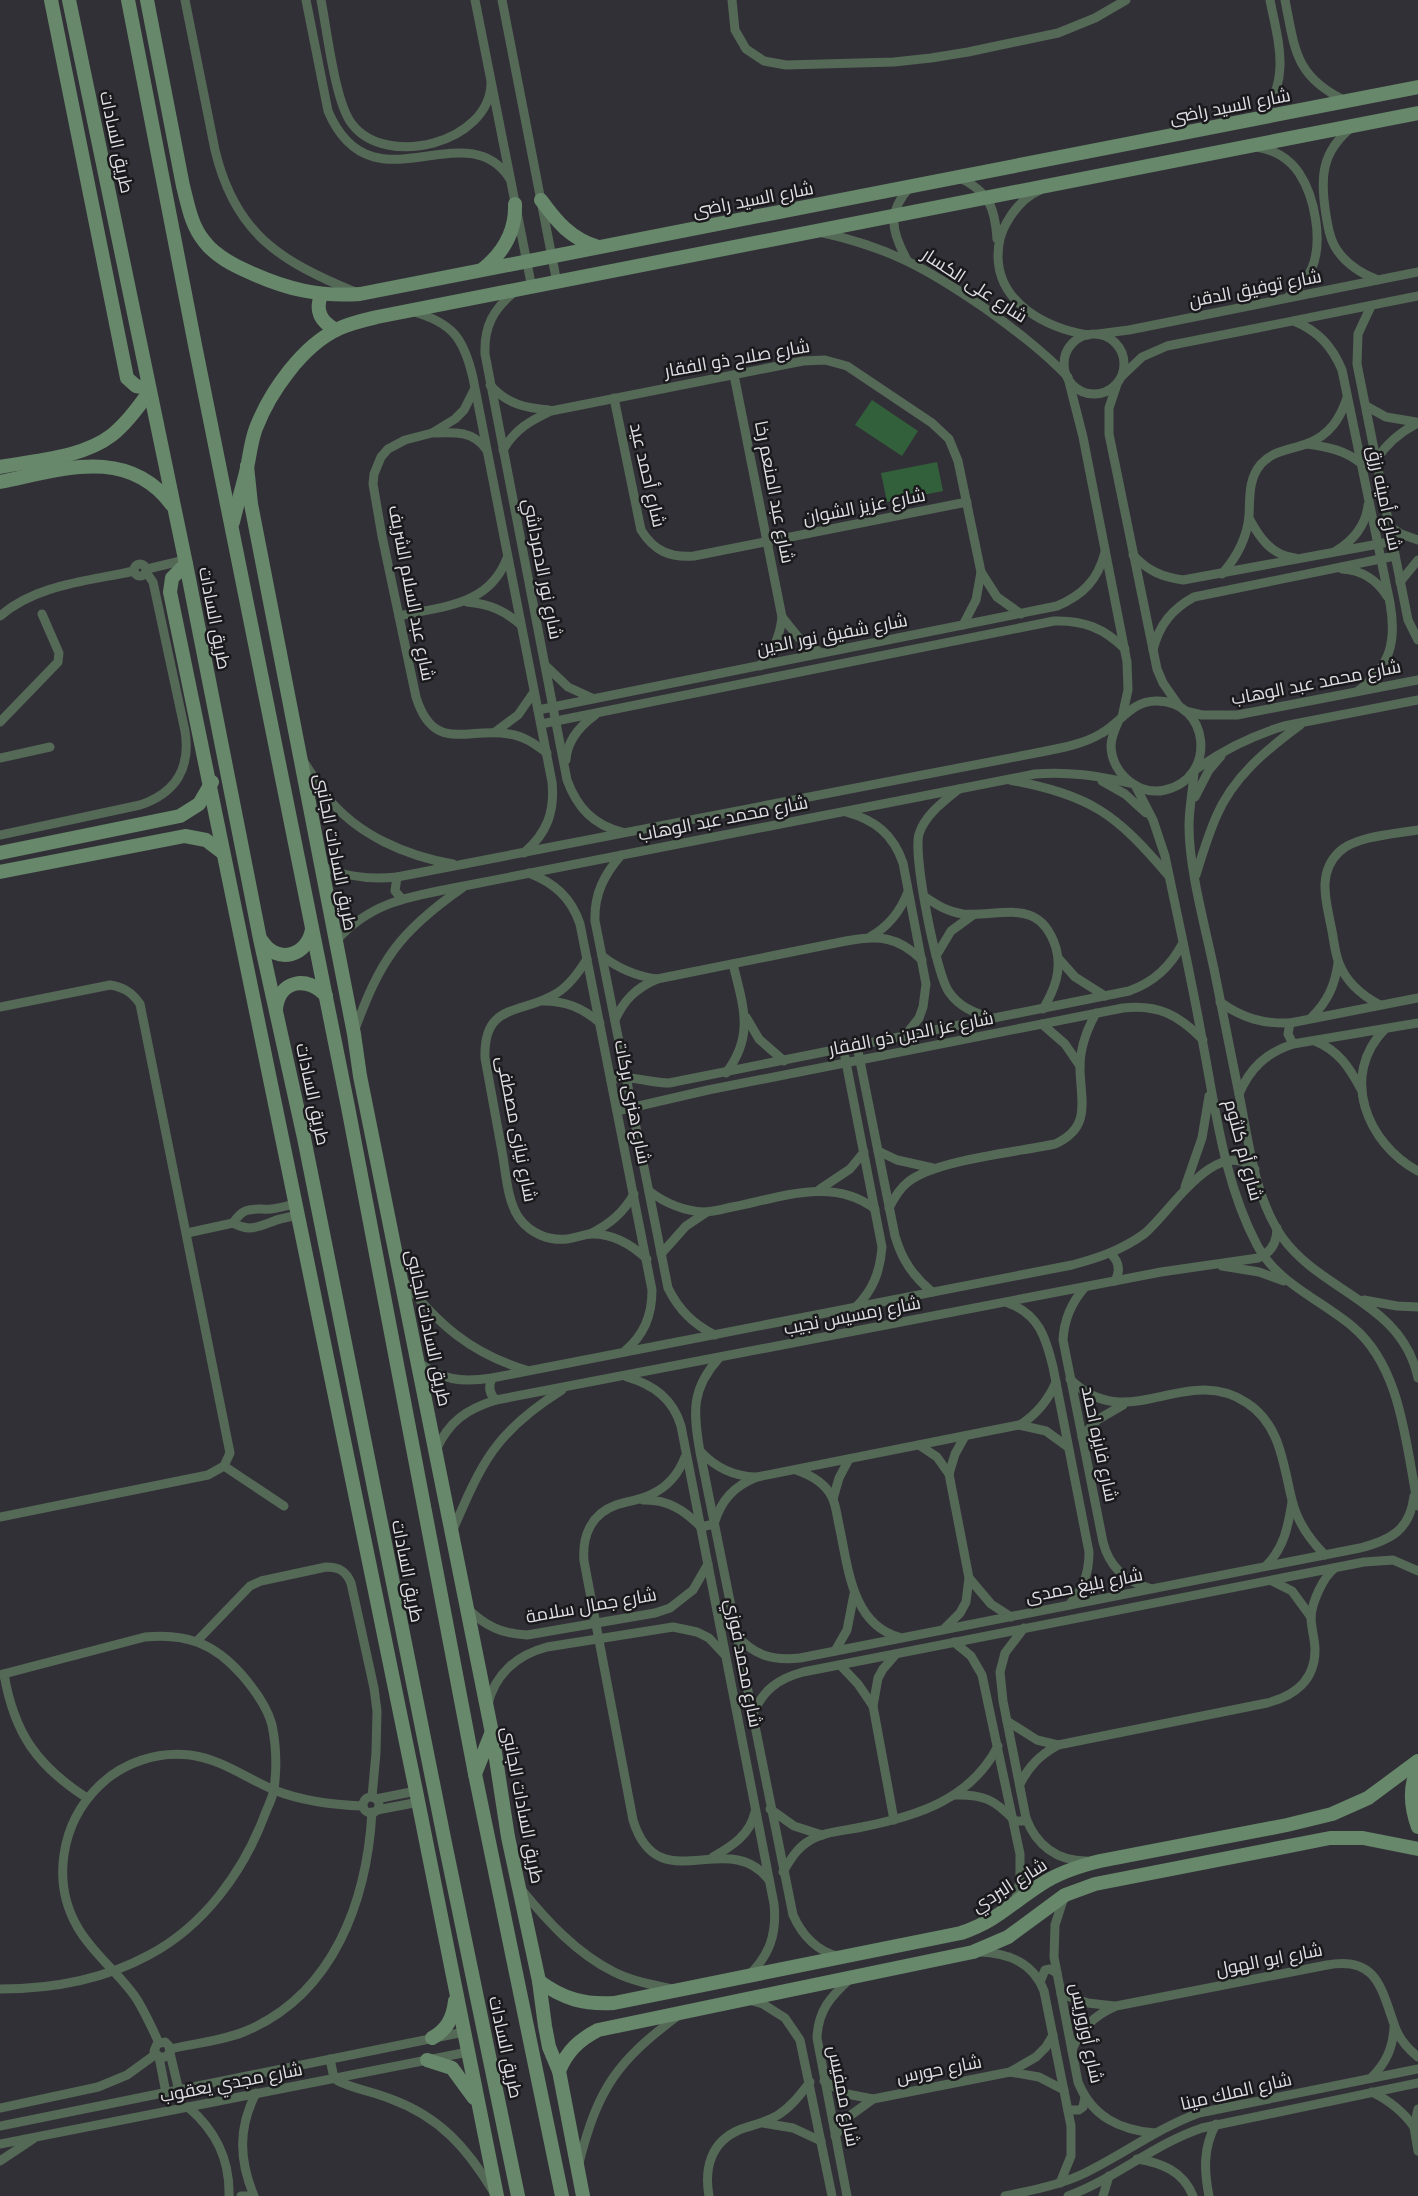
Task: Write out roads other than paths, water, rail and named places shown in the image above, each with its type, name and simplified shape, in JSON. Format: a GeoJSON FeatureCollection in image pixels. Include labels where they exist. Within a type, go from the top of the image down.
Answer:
{"type":"FeatureCollection","features":[{"type":"Feature","properties":{"kind":"street","name":"طريق السادات"},"geometry":{"type":"LineString","coordinates":[[69,0],[260,939],[304,1138],[334,1296],[518,2196]]}},
{"type":"Feature","properties":{"kind":"street","name":"طريق السادات"},"geometry":{"type":"LineString","coordinates":[[128,0],[348,1107],[476,1774],[562,2196]]}},
{"type":"Feature","properties":{"kind":"street"},"geometry":{"type":"LineString","coordinates":[[147,0],[177,147]]}},
{"type":"Feature","properties":{"kind":"street"},"geometry":{"type":"LineString","coordinates":[[185,0],[215,150],[226,186],[235,204],[258,235],[287,260],[360,294]]}},
{"type":"Feature","properties":{"kind":"street"},"geometry":{"type":"LineString","coordinates":[[306,0],[328,111],[338,130],[352,145],[372,156],[392,160],[451,152],[478,154],[503,168],[510,179]]}},
{"type":"Feature","properties":{"kind":"street"},"geometry":{"type":"LineString","coordinates":[[321,0],[338,90],[345,113],[359,133],[370,140],[382,145],[411,146],[440,141],[466,129],[485,108],[491,96],[491,83]]}},
{"type":"Feature","properties":{"kind":"street"},"geometry":{"type":"LineString","coordinates":[[475,0],[532,288]]}},
{"type":"Feature","properties":{"kind":"street"},"geometry":{"type":"LineString","coordinates":[[501,0],[557,283]]}},
{"type":"Feature","properties":{"kind":"street"},"geometry":{"type":"LineString","coordinates":[[732,0],[735,30],[746,49],[764,61],[786,65],[894,62],[968,52],[1058,33],[1095,18],[1126,0]]}},
{"type":"Feature","properties":{"kind":"street"},"geometry":{"type":"LineString","coordinates":[[1263,117],[1277,92],[1281,64],[1270,0]]}},
{"type":"Feature","properties":{"kind":"street"},"geometry":{"type":"LineString","coordinates":[[1285,0],[1293,44],[1303,66],[1318,85],[1346,101]]}},
{"type":"Feature","properties":{"kind":"street"},"geometry":{"type":"LineString","coordinates":[[0,467],[81,451],[111,436],[124,425],[149,390],[136,386],[127,378],[49,3]]}},
{"type":"Feature","properties":{"kind":"street","name":"شارع السيد راضى"},"geometry":{"type":"LineString","coordinates":[[177,147],[189,210],[205,243],[234,266],[270,282],[321,295],[360,294],[1418,87]]}},
{"type":"Feature","properties":{"kind":"street"},"geometry":{"type":"LineString","coordinates":[[149,110],[177,147]]}},
{"type":"Feature","properties":{"kind":"street"},"geometry":{"type":"LineString","coordinates":[[231,527],[256,428],[278,386],[314,345],[336,330],[363,320],[1418,113]]}},
{"type":"Feature","properties":{"kind":"street"},"geometry":{"type":"LineString","coordinates":[[1355,125],[1342,135],[1332,148],[1325,163],[1323,178],[1326,213],[1329,230],[1337,250],[1354,268],[1378,280]]}},
{"type":"Feature","properties":{"kind":"street"},"geometry":{"type":"LineString","coordinates":[[1251,146],[1272,151],[1299,172],[1313,212],[1316,241],[1312,268],[1301,285],[1286,298]]}},
{"type":"Feature","properties":{"kind":"street"},"geometry":{"type":"LineString","coordinates":[[958,177],[979,188],[987,198],[995,216],[998,244]]}},
{"type":"Feature","properties":{"kind":"street","name":"شارع على الكسار"},"geometry":{"type":"LineString","coordinates":[[1051,185],[1036,192],[1023,202],[1011,214],[1003,228],[998,244],[1001,276],[1012,296],[1020,304],[1049,323],[1093,335]]}},
{"type":"Feature","properties":{"kind":"street"},"geometry":{"type":"LineString","coordinates":[[907,260],[895,237],[894,216],[897,205],[910,186]]}},
{"type":"Feature","properties":{"kind":"street"},"geometry":{"type":"LineString","coordinates":[[541,200],[560,225],[572,235],[585,243],[600,247]]}},
{"type":"Feature","properties":{"kind":"street"},"geometry":{"type":"LineString","coordinates":[[482,270],[494,260],[511,234],[516,219],[515,204]]}},
{"type":"Feature","properties":{"kind":"street","name":"شارع على الكسار"},"geometry":{"type":"LineString","coordinates":[[817,232],[862,243],[907,260],[940,278],[1043,352],[1068,378]]}},
{"type":"Feature","properties":{"kind":"street","name":"شارع توفيق الدقن"},"geometry":{"type":"LineString","coordinates":[[1093,335],[1418,272]]}},
{"type":"Feature","properties":{"kind":"street","name":"شارع نور الدمرداشي"},"geometry":{"type":"LineString","coordinates":[[517,290],[492,315],[484,340],[489,380],[553,707],[573,796],[582,810],[595,822],[627,833]]}},
{"type":"Feature","properties":{"kind":"street"},"geometry":{"type":"LineString","coordinates":[[321,295],[318,308],[320,315],[323,321],[336,330]]}},
{"type":"Feature","properties":{"kind":"street"},"geometry":{"type":"LineString","coordinates":[[1068,378],[1074,386],[1091,393],[1101,393],[1119,380],[1142,357],[1167,346],[1418,296]]}},
{"type":"Feature","properties":{"kind":"street","name":"شارع أمينه رزق"},"geometry":{"type":"LineString","coordinates":[[1371,306],[1363,319],[1356,349],[1357,364],[1408,620],[1418,640]]}},
{"type":"Feature","properties":{"kind":"street","name":"شارع نور الدمرداشي"},"geometry":{"type":"LineString","coordinates":[[408,311],[429,316],[451,329],[465,350],[474,383],[554,798],[552,814],[546,829],[524,853]]}},
{"type":"Feature","properties":{"kind":"street","name":"شارع أمينه رزق"},"geometry":{"type":"LineString","coordinates":[[1294,321],[1318,335],[1329,345],[1342,370],[1390,603],[1394,632],[1390,650],[1383,666],[1372,680],[1358,691]]}},
{"type":"Feature","properties":{"kind":"street"},"geometry":{"type":"LineString","coordinates":[[1093,335],[1107,337],[1120,349],[1124,367],[1109,408],[1109,434],[1152,655],[1163,683],[1194,721],[1200,732],[1202,745],[1200,758],[1194,771],[1185,781],[1173,788],[1154,790],[1133,784],[1120,773],[1112,754],[1113,733],[1121,718],[1128,690],[1125,648],[1065,359],[1068,351],[1080,338],[1093,335]]}},
{"type":"Feature","properties":{"kind":"street","name":"شارع صلاح ذو الفقار"},"geometry":{"type":"LineString","coordinates":[[503,450],[516,431],[531,420],[551,411],[814,360],[837,362],[847,366],[941,430],[954,449],[981,572],[976,600],[963,625]]}},
{"type":"Feature","properties":{"kind":"street","name":"شارع عبد المنعم رخا"},"geometry":{"type":"LineString","coordinates":[[735,375],[782,616],[774,648],[760,666]]}},
{"type":"Feature","properties":{"kind":"street"},"geometry":{"type":"LineString","coordinates":[[474,383],[489,380]]}},
{"type":"Feature","properties":{"kind":"street","name":"شارع صلاح ذو الفقار"},"geometry":{"type":"LineString","coordinates":[[489,380],[497,393],[517,405],[551,411]]}},
{"type":"Feature","properties":{"kind":"street","name":"شارع عبد السلام الشريف"},"geometry":{"type":"LineString","coordinates":[[432,433],[455,419],[471,400],[474,383]]}},
{"type":"Feature","properties":{"kind":"street"},"geometry":{"type":"LineString","coordinates":[[1222,574],[1239,549],[1249,518],[1252,477],[1261,464],[1272,454],[1307,444],[1327,432],[1337,422],[1348,397]]}},
{"type":"Feature","properties":{"kind":"street","name":"شارع أحمد عيد"},"geometry":{"type":"LineString","coordinates":[[614,398],[638,518],[641,530],[648,541],[669,555],[681,557],[767,541]]}},
{"type":"Feature","properties":{"kind":"street"},"geometry":{"type":"LineString","coordinates":[[1366,406],[1397,421],[1418,423]]}},
{"type":"Feature","properties":{"kind":"street"},"geometry":{"type":"LineString","coordinates":[[1376,460],[1390,441],[1418,423]]}},
{"type":"Feature","properties":{"kind":"street"},"geometry":{"type":"LineString","coordinates":[[483,428],[498,426]]}},
{"type":"Feature","properties":{"kind":"street","name":"شارع عبد السلام الشريف"},"geometry":{"type":"LineString","coordinates":[[487,450],[468,434],[432,433],[405,440],[388,449],[381,457],[374,474],[375,493],[416,697],[426,720],[447,734],[460,736],[495,733],[522,737],[546,753]]}},
{"type":"Feature","properties":{"kind":"street"},"geometry":{"type":"LineString","coordinates":[[1307,444],[1335,448],[1362,464]]}},
{"type":"Feature","properties":{"kind":"street"},"geometry":{"type":"LineString","coordinates":[[81,451],[84,465]]}},
{"type":"Feature","properties":{"kind":"street"},"geometry":{"type":"LineString","coordinates":[[0,482],[84,465],[106,466],[126,471],[145,480],[162,492],[174,508]]}},
{"type":"Feature","properties":{"kind":"street","name":"طريق السادات الجانبى"},"geometry":{"type":"LineString","coordinates":[[247,466],[251,504],[354,1034],[360,1076],[492,1733],[508,1837],[539,1981],[544,2026],[549,2047],[559,2071],[583,2196]]}},
{"type":"Feature","properties":{"kind":"street"},"geometry":{"type":"LineString","coordinates":[[1332,553],[1354,537],[1365,518],[1368,497]]}},
{"type":"Feature","properties":{"kind":"street","name":"شارع عزيز الشوان"},"geometry":{"type":"LineString","coordinates":[[767,541],[967,502]]}},
{"type":"Feature","properties":{"kind":"street"},"geometry":{"type":"LineString","coordinates":[[1249,518],[1264,543],[1288,557],[1302,559]]}},
{"type":"Feature","properties":{"kind":"street"},"geometry":{"type":"LineString","coordinates":[[1389,526],[1401,534],[1418,540]]}},
{"type":"Feature","properties":{"kind":"street"},"geometry":{"type":"LineString","coordinates":[[1132,554],[1142,565],[1155,573],[1183,580],[1392,542]]}},
{"type":"Feature","properties":{"kind":"street","name":"شارع شفيق نور الدين"},"geometry":{"type":"LineString","coordinates":[[538,710],[1057,606],[1084,592],[1101,567],[1105,552]]}},
{"type":"Feature","properties":{"kind":"street"},"geometry":{"type":"LineString","coordinates":[[399,616],[464,602],[487,589],[500,574],[508,556]]}},
{"type":"Feature","properties":{"kind":"street"},"geometry":{"type":"LineString","coordinates":[[1152,655],[1161,626],[1181,604],[1194,597],[1395,556]]}},
{"type":"Feature","properties":{"kind":"street"},"geometry":{"type":"LineString","coordinates":[[1400,582],[1418,560]]}},
{"type":"Feature","properties":{"kind":"street"},"geometry":{"type":"LineString","coordinates":[[0,616],[20,601],[46,590],[135,570],[140,576],[146,571],[185,562]]}},
{"type":"Feature","properties":{"kind":"street"},"geometry":{"type":"LineString","coordinates":[[185,562],[172,578],[170,592],[418,1797],[496,2196]]}},
{"type":"Feature","properties":{"kind":"street"},"geometry":{"type":"LineString","coordinates":[[1333,568],[1360,572],[1383,590],[1390,603]]}},
{"type":"Feature","properties":{"kind":"street"},"geometry":{"type":"LineString","coordinates":[[0,835],[147,803],[165,793],[182,771],[187,751],[185,731],[153,582],[146,571]]}},
{"type":"Feature","properties":{"kind":"street","name":"شارع صلاح ذو الفقار"},"geometry":{"type":"LineString","coordinates":[[981,572],[998,597],[1022,614]]}},
{"type":"Feature","properties":{"kind":"street"},"geometry":{"type":"LineString","coordinates":[[464,602],[495,607],[509,614],[521,625]]}},
{"type":"Feature","properties":{"kind":"street"},"geometry":{"type":"LineString","coordinates":[[0,722],[58,662],[59,653],[42,614]]}},
{"type":"Feature","properties":{"kind":"street","name":"شارع عبد المنعم رخا"},"geometry":{"type":"LineString","coordinates":[[782,616],[799,638],[821,654]]}},
{"type":"Feature","properties":{"kind":"street","name":"شارع شفيق نور الدين"},"geometry":{"type":"LineString","coordinates":[[541,724],[1054,621],[1085,623],[1100,628],[1125,648]]}},
{"type":"Feature","properties":{"kind":"street"},"geometry":{"type":"LineString","coordinates":[[856,646],[859,661]]}},
{"type":"Feature","properties":{"kind":"street"},"geometry":{"type":"LineString","coordinates":[[545,665],[568,687],[594,699]]}},
{"type":"Feature","properties":{"kind":"street","name":"شارع محمد عبد الوهاب"},"geometry":{"type":"LineString","coordinates":[[1183,710],[1202,715],[1237,715],[1418,680]]}},
{"type":"Feature","properties":{"kind":"street"},"geometry":{"type":"LineString","coordinates":[[495,733],[518,715],[534,692]]}},
{"type":"Feature","properties":{"kind":"street","name":"شارع محمد عبد الوهاب"},"geometry":{"type":"LineString","coordinates":[[1194,771],[1229,748],[1265,732],[1304,722],[1418,700]]}},
{"type":"Feature","properties":{"kind":"street"},"geometry":{"type":"LineString","coordinates":[[1121,718],[1132,708],[1156,701],[1169,703],[1183,710]]}},
{"type":"Feature","properties":{"kind":"street"},"geometry":{"type":"LineString","coordinates":[[566,771],[567,754],[573,738],[583,723],[597,713]]}},
{"type":"Feature","properties":{"kind":"street","name":"شارع محمد عبد الوهاب"},"geometry":{"type":"LineString","coordinates":[[321,866],[365,879],[397,877],[1065,747],[1084,742],[1103,733],[1121,718]]}},
{"type":"Feature","properties":{"kind":"street"},"geometry":{"type":"LineString","coordinates":[[1196,877],[1216,815],[1227,796],[1255,761],[1304,722]]}},
{"type":"Feature","properties":{"kind":"street"},"geometry":{"type":"LineString","coordinates":[[0,758],[51,747]]}},
{"type":"Feature","properties":{"kind":"street"},"geometry":{"type":"LineString","coordinates":[[1190,811],[1201,783],[1218,758],[1229,748]]}},
{"type":"Feature","properties":{"kind":"street"},"geometry":{"type":"LineString","coordinates":[[298,753],[327,797],[356,825],[405,851],[461,865]]}},
{"type":"Feature","properties":{"kind":"street"},"geometry":{"type":"LineString","coordinates":[[0,853],[180,816],[199,804],[224,755]]}},
{"type":"Feature","properties":{"kind":"street","name":"شارع أم كلثوم"},"geometry":{"type":"LineString","coordinates":[[1194,771],[1190,841],[1220,1002],[1255,1169],[1277,1228],[1289,1246],[1305,1261],[1382,1317],[1400,1336],[1413,1359],[1418,1378]]}},
{"type":"Feature","properties":{"kind":"street","name":"شارع محمد عبد الوهاب"},"geometry":{"type":"LineString","coordinates":[[336,941],[365,914],[402,899],[1005,779],[1058,772],[1133,784]]}},
{"type":"Feature","properties":{"kind":"street"},"geometry":{"type":"LineString","coordinates":[[1092,776],[1125,794],[1153,820]]}},
{"type":"Feature","properties":{"kind":"street"},"geometry":{"type":"LineString","coordinates":[[1005,779],[1059,791],[1097,807],[1130,833],[1169,875]]}},
{"type":"Feature","properties":{"kind":"street","name":"شارع أم كلثوم"},"geometry":{"type":"LineString","coordinates":[[1133,784],[1153,820],[1165,856],[1226,1161],[1244,1215],[1264,1256],[1273,1268],[1363,1336],[1385,1366],[1397,1399],[1418,1506]]}},
{"type":"Feature","properties":{"kind":"street"},"geometry":{"type":"LineString","coordinates":[[960,788],[934,810],[919,832],[918,860],[943,982],[954,998],[969,1010],[994,1019]]}},
{"type":"Feature","properties":{"kind":"street"},"geometry":{"type":"LineString","coordinates":[[844,811],[871,821],[891,838],[898,850],[926,984],[919,1018],[904,1037]]}},
{"type":"Feature","properties":{"kind":"street"},"geometry":{"type":"LineString","coordinates":[[706,818],[710,838]]}},
{"type":"Feature","properties":{"kind":"street"},"geometry":{"type":"LineString","coordinates":[[164,820],[168,828],[168,838]]}},
{"type":"Feature","properties":{"kind":"street"},"geometry":{"type":"LineString","coordinates":[[1311,1018],[1333,988],[1338,963],[1324,884],[1326,871],[1332,860],[1350,844],[1418,830]]}},
{"type":"Feature","properties":{"kind":"street"},"geometry":{"type":"LineString","coordinates":[[0,872],[185,836],[196,837],[215,846],[223,853]]}},
{"type":"Feature","properties":{"kind":"street","name":"شارع هنرى بركات"},"geometry":{"type":"LineString","coordinates":[[621,855],[604,876],[596,898],[596,921],[602,956],[668,1288],[674,1300],[692,1321],[715,1335]]}},
{"type":"Feature","properties":{"kind":"street","name":"شارع هنرى بركات"},"geometry":{"type":"LineString","coordinates":[[529,873],[554,886],[571,902],[580,924],[647,1259],[652,1290],[649,1319],[638,1338],[622,1353]]}},
{"type":"Feature","properties":{"kind":"street"},"geometry":{"type":"LineString","coordinates":[[397,877],[396,891],[402,899]]}},
{"type":"Feature","properties":{"kind":"street"},"geometry":{"type":"LineString","coordinates":[[354,1034],[367,997],[389,955],[420,920],[464,886]]}},
{"type":"Feature","properties":{"kind":"street"},"geometry":{"type":"LineString","coordinates":[[870,937],[897,914],[908,892]]}},
{"type":"Feature","properties":{"kind":"street"},"geometry":{"type":"LineString","coordinates":[[925,897],[949,911],[975,914],[1013,911],[1034,917],[1050,932],[1059,959],[1074,977],[1106,996]]}},
{"type":"Feature","properties":{"kind":"street"},"geometry":{"type":"LineString","coordinates":[[936,956],[951,931],[975,914]]}},
{"type":"Feature","properties":{"kind":"street"},"geometry":{"type":"LineString","coordinates":[[260,939],[265,947],[273,952],[291,955],[306,945],[311,937],[312,927]]}},
{"type":"Feature","properties":{"kind":"street"},"geometry":{"type":"LineString","coordinates":[[615,1020],[627,999],[636,990],[657,979],[870,937],[893,940],[914,952],[922,960]]}},
{"type":"Feature","properties":{"kind":"street","name":"شارع عز الدين ذو الفقار"},"geometry":{"type":"LineString","coordinates":[[611,1080],[626,1078],[658,1083],[706,1076],[1106,996],[1142,986],[1155,978],[1176,956],[1183,942]]}},
{"type":"Feature","properties":{"kind":"street"},"geometry":{"type":"LineString","coordinates":[[602,956],[622,970],[657,979]]}},
{"type":"Feature","properties":{"kind":"street","name":"شارع نيازى مصطفى"},"geometry":{"type":"LineString","coordinates":[[587,959],[568,984],[556,994],[504,1013],[491,1027],[484,1045],[507,1182],[519,1217],[528,1228],[539,1235],[552,1239],[589,1234],[615,1237],[632,1246],[647,1259]]}},
{"type":"Feature","properties":{"kind":"street"},"geometry":{"type":"LineString","coordinates":[[1043,1009],[1057,980],[1059,959]]}},
{"type":"Feature","properties":{"kind":"street"},"geometry":{"type":"LineString","coordinates":[[1338,963],[1360,992],[1380,1005]]}},
{"type":"Feature","properties":{"kind":"street"},"geometry":{"type":"LineString","coordinates":[[733,964],[746,1017],[759,1039],[784,1061]]}},
{"type":"Feature","properties":{"kind":"street"},"geometry":{"type":"LineString","coordinates":[[276,1010],[281,994],[295,984],[304,982],[313,985],[326,996]]}},
{"type":"Feature","properties":{"kind":"street"},"geometry":{"type":"LineString","coordinates":[[0,1007],[110,985],[124,988],[136,997],[142,1011],[230,1446],[228,1460],[224,1466],[208,1475],[0,1516]]}},
{"type":"Feature","properties":{"kind":"street"},"geometry":{"type":"LineString","coordinates":[[1220,1002],[1260,1022],[1290,1023],[1418,998]]}},
{"type":"Feature","properties":{"kind":"street","name":"شارع نيازى مصطفى"},"geometry":{"type":"LineString","coordinates":[[541,1001],[557,1001],[573,1005],[588,1012],[600,1023]]}},
{"type":"Feature","properties":{"kind":"street","name":"شارع عز الدين ذو الفقار"},"geometry":{"type":"LineString","coordinates":[[617,1111],[708,1090],[1123,1008],[1152,1008],[1178,1019],[1203,1040]]}},
{"type":"Feature","properties":{"kind":"street"},"geometry":{"type":"LineString","coordinates":[[889,1208],[900,1189],[908,1181],[933,1168],[1044,1146],[1065,1139],[1079,1122],[1083,1112],[1080,1066],[1087,1031],[1096,1013]]}},
{"type":"Feature","properties":{"kind":"street"},"geometry":{"type":"LineString","coordinates":[[726,1072],[743,1043],[746,1017]]}},
{"type":"Feature","properties":{"kind":"street"},"geometry":{"type":"LineString","coordinates":[[1290,1023],[1288,1034],[1293,1044]]}},
{"type":"Feature","properties":{"kind":"street"},"geometry":{"type":"LineString","coordinates":[[1239,1094],[1245,1079],[1254,1067],[1279,1049],[1293,1044],[1418,1023]]}},
{"type":"Feature","properties":{"kind":"street"},"geometry":{"type":"LineString","coordinates":[[1042,1024],[1065,1044],[1080,1066]]}},
{"type":"Feature","properties":{"kind":"street"},"geometry":{"type":"LineString","coordinates":[[1361,1089],[1367,1054],[1377,1036],[1385,1029]]}},
{"type":"Feature","properties":{"kind":"street"},"geometry":{"type":"LineString","coordinates":[[1315,1041],[1341,1057],[1361,1089],[1369,1117],[1384,1143],[1403,1163],[1418,1171]]}},
{"type":"Feature","properties":{"kind":"street"},"geometry":{"type":"LineString","coordinates":[[857,1046],[900,1252],[908,1267],[932,1292]]}},
{"type":"Feature","properties":{"kind":"street"},"geometry":{"type":"LineString","coordinates":[[843,1049],[881,1240],[881,1261],[872,1286],[856,1307]]}},
{"type":"Feature","properties":{"kind":"street"},"geometry":{"type":"LineString","coordinates":[[264,1050],[291,1076]]}},
{"type":"Feature","properties":{"kind":"street"},"geometry":{"type":"LineString","coordinates":[[348,1107],[360,1076]]}},
{"type":"Feature","properties":{"kind":"street"},"geometry":{"type":"LineString","coordinates":[[706,1076],[708,1090]]}},
{"type":"Feature","properties":{"kind":"street"},"geometry":{"type":"LineString","coordinates":[[1183,1192],[1202,1138],[1210,1082]]}},
{"type":"Feature","properties":{"kind":"street"},"geometry":{"type":"LineString","coordinates":[[291,1181],[304,1138]]}},
{"type":"Feature","properties":{"kind":"street"},"geometry":{"type":"LineString","coordinates":[[878,1151],[897,1160],[933,1168]]}},
{"type":"Feature","properties":{"kind":"street"},"geometry":{"type":"LineString","coordinates":[[820,1190],[850,1169],[864,1152]]}},
{"type":"Feature","properties":{"kind":"street"},"geometry":{"type":"LineString","coordinates":[[1226,1161],[1241,1160],[1255,1169]]}},
{"type":"Feature","properties":{"kind":"street","name":"شارع رمسيس نجيب"},"geometry":{"type":"LineString","coordinates":[[416,1361],[444,1377],[458,1380],[492,1378],[1072,1265],[1110,1253],[1143,1234],[1204,1172],[1226,1161]]}},
{"type":"Feature","properties":{"kind":"street"},"geometry":{"type":"LineString","coordinates":[[362,1179],[385,1205]]}},
{"type":"Feature","properties":{"kind":"street"},"geometry":{"type":"LineString","coordinates":[[649,1191],[676,1206],[707,1212],[820,1190],[847,1194],[875,1209]]}},
{"type":"Feature","properties":{"kind":"street","name":"شارع نيازى مصطفى"},"geometry":{"type":"LineString","coordinates":[[589,1234],[611,1222],[620,1214],[634,1194]]}},
{"type":"Feature","properties":{"kind":"street"},"geometry":{"type":"LineString","coordinates":[[233,1223],[238,1216],[249,1209],[296,1209]]}},
{"type":"Feature","properties":{"kind":"street"},"geometry":{"type":"LineString","coordinates":[[267,1209],[269,1223]]}},
{"type":"Feature","properties":{"kind":"street"},"geometry":{"type":"LineString","coordinates":[[187,1233],[233,1223],[240,1227],[253,1229],[296,1209]]}},
{"type":"Feature","properties":{"kind":"street"},"geometry":{"type":"LineString","coordinates":[[661,1254],[686,1226],[707,1212]]}},
{"type":"Feature","properties":{"kind":"street"},"geometry":{"type":"LineString","coordinates":[[1264,1256],[1273,1247],[1277,1228]]}},
{"type":"Feature","properties":{"kind":"street"},"geometry":{"type":"LineString","coordinates":[[1110,1253],[1118,1263],[1119,1269],[1115,1281]]}},
{"type":"Feature","properties":{"kind":"street","name":"شارع رمسيس نجيب"},"geometry":{"type":"LineString","coordinates":[[436,1450],[442,1436],[464,1413],[496,1400],[1199,1265],[1264,1256]]}},
{"type":"Feature","properties":{"kind":"street"},"geometry":{"type":"LineString","coordinates":[[1199,1265],[1219,1265],[1249,1270],[1278,1278],[1296,1287]]}},
{"type":"Feature","properties":{"kind":"street"},"geometry":{"type":"LineString","coordinates":[[399,1276],[435,1318],[456,1336],[478,1351],[503,1363],[528,1371]]}},
{"type":"Feature","properties":{"kind":"street"},"geometry":{"type":"LineString","coordinates":[[310,1277],[334,1296]]}},
{"type":"Feature","properties":{"kind":"street","name":"شارع فايزه احمد"},"geometry":{"type":"LineString","coordinates":[[1085,1287],[1071,1306],[1064,1328],[1063,1341],[1105,1550],[1118,1572],[1128,1580],[1151,1589]]}},
{"type":"Feature","properties":{"kind":"street"},"geometry":{"type":"LineString","coordinates":[[1357,1298],[1397,1306],[1418,1307]]}},
{"type":"Feature","properties":{"kind":"street","name":"شارع فايزه احمد"},"geometry":{"type":"LineString","coordinates":[[1006,1302],[1022,1309],[1036,1321],[1047,1342],[1053,1367],[1089,1552],[1087,1575],[1083,1586],[1069,1605]]}},
{"type":"Feature","properties":{"kind":"street","name":"شارع محمد فوزي"},"geometry":{"type":"LineString","coordinates":[[719,1358],[705,1375],[696,1395],[695,1425],[770,1809],[793,1915],[807,1938],[829,1954],[842,1958]]}},
{"type":"Feature","properties":{"kind":"street"},"geometry":{"type":"LineString","coordinates":[[1053,1367],[1058,1364],[1067,1365]]}},
{"type":"Feature","properties":{"kind":"street","name":"شارع محمد فوزي"},"geometry":{"type":"LineString","coordinates":[[625,1376],[648,1384],[666,1398],[673,1406],[681,1426],[774,1904],[773,1940],[767,1954],[748,1977]]}},
{"type":"Feature","properties":{"kind":"street"},"geometry":{"type":"LineString","coordinates":[[492,1378],[490,1393],[496,1400]]}},
{"type":"Feature","properties":{"kind":"street"},"geometry":{"type":"LineString","coordinates":[[1070,1379],[1080,1389],[1102,1401],[1128,1402],[1203,1390],[1235,1395],[1249,1403],[1272,1428],[1285,1463],[1292,1500],[1304,1529],[1324,1555]]}},
{"type":"Feature","properties":{"kind":"street"},"geometry":{"type":"LineString","coordinates":[[1019,1425],[1046,1402],[1056,1382]]}},
{"type":"Feature","properties":{"kind":"street"},"geometry":{"type":"LineString","coordinates":[[452,1532],[478,1472],[491,1451],[524,1417],[567,1387]]}},
{"type":"Feature","properties":{"kind":"street"},"geometry":{"type":"LineString","coordinates":[[1082,1437],[1097,1420],[1128,1402]]}},
{"type":"Feature","properties":{"kind":"street"},"geometry":{"type":"LineString","coordinates":[[681,1426],[688,1423],[695,1425]]}},
{"type":"Feature","properties":{"kind":"street"},"geometry":{"type":"LineString","coordinates":[[638,1500],[668,1503],[681,1510],[700,1527],[714,1524],[718,1511],[729,1495],[744,1482],[757,1477],[1019,1425],[1046,1431],[1068,1447]]}},
{"type":"Feature","properties":{"kind":"street"},"geometry":{"type":"LineString","coordinates":[[949,1474],[964,1436]]}},
{"type":"Feature","properties":{"kind":"street"},"geometry":{"type":"LineString","coordinates":[[920,1445],[937,1457],[949,1474],[969,1578],[966,1602],[960,1613],[942,1630]]}},
{"type":"Feature","properties":{"kind":"street"},"geometry":{"type":"LineString","coordinates":[[700,1452],[719,1468],[738,1475],[757,1477]]}},
{"type":"Feature","properties":{"kind":"street"},"geometry":{"type":"LineString","coordinates":[[686,1454],[674,1479],[657,1492],[606,1510],[596,1517],[588,1528],[584,1561],[599,1639],[638,1834],[646,1847],[672,1862],[712,1858],[734,1858],[745,1861],[764,1873],[770,1881]]}},
{"type":"Feature","properties":{"kind":"street"},"geometry":{"type":"LineString","coordinates":[[833,1499],[839,1478],[849,1459]]}},
{"type":"Feature","properties":{"kind":"street"},"geometry":{"type":"LineString","coordinates":[[224,1466],[284,1506]]}},
{"type":"Feature","properties":{"kind":"street"},"geometry":{"type":"LineString","coordinates":[[794,1470],[817,1480],[833,1499],[854,1594],[872,1623],[891,1635],[901,1638]]}},
{"type":"Feature","properties":{"kind":"street","name":"شارع بليغ حمدى"},"geometry":{"type":"LineString","coordinates":[[736,1635],[751,1650],[770,1658],[800,1658],[1360,1548],[1389,1539],[1400,1531],[1408,1519],[1415,1491]]}},
{"type":"Feature","properties":{"kind":"street"},"geometry":{"type":"LineString","coordinates":[[1266,1566],[1284,1540],[1292,1500]]}},
{"type":"Feature","properties":{"kind":"street"},"geometry":{"type":"LineString","coordinates":[[1360,1548],[1365,1553],[1364,1562]]}},
{"type":"Feature","properties":{"kind":"street"},"geometry":{"type":"LineString","coordinates":[[1089,1552],[1095,1556],[1105,1550]]}},
{"type":"Feature","properties":{"kind":"street","name":"شارع بليغ حمدى"},"geometry":{"type":"LineString","coordinates":[[752,1716],[766,1691],[778,1682],[803,1672],[1364,1562],[1393,1560],[1418,1571]]}},
{"type":"Feature","properties":{"kind":"street","name":"شارع جمال سلامة"},"geometry":{"type":"LineString","coordinates":[[467,1608],[488,1626],[514,1634],[527,1635],[656,1613],[670,1608],[693,1590],[708,1563]]}},
{"type":"Feature","properties":{"kind":"street"},"geometry":{"type":"LineString","coordinates":[[0,2108],[106,2085],[127,2075],[157,2055],[165,2057],[170,2051],[244,2032],[263,2023],[288,2005],[312,1982],[342,1939],[354,1910],[365,1872],[374,1811],[379,1805],[374,1798],[377,1732],[374,1688],[348,1575],[334,1567],[326,1567],[255,1583],[241,1593],[197,1641]]}},
{"type":"Feature","properties":{"kind":"street"},"geometry":{"type":"LineString","coordinates":[[1020,1784],[1026,1771],[1035,1761],[1058,1745],[1267,1703],[1291,1695],[1305,1681],[1314,1663],[1311,1617],[1321,1586],[1330,1572],[1337,1567]]}},
{"type":"Feature","properties":{"kind":"street"},"geometry":{"type":"LineString","coordinates":[[969,1578],[991,1604],[1011,1617]]}},
{"type":"Feature","properties":{"kind":"street"},"geometry":{"type":"LineString","coordinates":[[1270,1580],[1292,1591],[1311,1617]]}},
{"type":"Feature","properties":{"kind":"street"},"geometry":{"type":"LineString","coordinates":[[1181,1583],[1184,1597]]}},
{"type":"Feature","properties":{"kind":"street"},"geometry":{"type":"LineString","coordinates":[[835,1651],[849,1624],[854,1594]]}},
{"type":"Feature","properties":{"kind":"street","name":"شارع جمال سلامة"},"geometry":{"type":"LineString","coordinates":[[487,1709],[490,1694],[497,1680],[518,1659],[534,1650],[661,1628],[685,1628],[709,1638],[726,1656]]}},
{"type":"Feature","properties":{"kind":"street"},"geometry":{"type":"LineString","coordinates":[[1024,1628],[1011,1644],[1000,1672],[1026,1818],[1036,1839],[1054,1854],[1075,1861],[1100,1861]]}},
{"type":"Feature","properties":{"kind":"street"},"geometry":{"type":"LineString","coordinates":[[920,1634],[920,1649]]}},
{"type":"Feature","properties":{"kind":"street"},"geometry":{"type":"LineString","coordinates":[[0,1989],[55,1986],[84,1981],[114,1971],[150,1955],[185,1930],[215,1901],[240,1867],[260,1829],[274,1790],[276,1756],[272,1724],[257,1693],[235,1667],[211,1648],[197,1641],[165,1635],[145,1637],[2,1675],[14,1716],[30,1747],[46,1767],[87,1798]]}},
{"type":"Feature","properties":{"kind":"street"},"geometry":{"type":"LineString","coordinates":[[954,1642],[963,1648],[977,1665],[990,1703],[1021,1867],[1015,1904]]}},
{"type":"Feature","properties":{"kind":"street"},"geometry":{"type":"LineString","coordinates":[[894,1820],[873,1706],[878,1678],[896,1654]]}},
{"type":"Feature","properties":{"kind":"street"},"geometry":{"type":"LineString","coordinates":[[800,1658],[798,1666],[803,1672]]}},
{"type":"Feature","properties":{"kind":"street"},"geometry":{"type":"LineString","coordinates":[[840,1665],[858,1684],[873,1706]]}},
{"type":"Feature","properties":{"kind":"street"},"geometry":{"type":"LineString","coordinates":[[990,1703],[998,1698],[1004,1701]]}},
{"type":"Feature","properties":{"kind":"street"},"geometry":{"type":"LineString","coordinates":[[1007,1721],[1037,1740],[1058,1745]]}},
{"type":"Feature","properties":{"kind":"street"},"geometry":{"type":"LineString","coordinates":[[476,1774],[492,1733]]}},
{"type":"Feature","properties":{"kind":"street"},"geometry":{"type":"LineString","coordinates":[[783,1872],[798,1849],[822,1835],[894,1820],[924,1810],[954,1795],[984,1769],[998,1746]]}},
{"type":"Feature","properties":{"kind":"street"},"geometry":{"type":"LineString","coordinates":[[159,2043],[136,1999],[78,1928],[66,1900],[62,1870],[66,1840],[87,1798],[107,1778],[133,1763],[161,1756],[190,1755],[218,1762],[274,1790],[301,1798],[330,1804],[363,1806]]}},
{"type":"Feature","properties":{"kind":"street"},"geometry":{"type":"LineString","coordinates":[[746,1759],[760,1756]]}},
{"type":"Feature","properties":{"kind":"street","name":"شارع البردي"},"geometry":{"type":"LineString","coordinates":[[539,1981],[554,1992],[568,1998],[598,2004],[748,1977],[973,1929],[997,1918],[1041,1884],[1072,1869],[1100,1861],[1287,1825],[1332,1814],[1368,1798],[1418,1761]]}},
{"type":"Feature","properties":{"kind":"street"},"geometry":{"type":"LineString","coordinates":[[1418,1768],[1412,1791],[1412,1809],[1418,1827]]}},
{"type":"Feature","properties":{"kind":"street"},"geometry":{"type":"LineString","coordinates":[[954,1795],[986,1798],[1003,1808],[1018,1822],[1026,1818]]}},
{"type":"Feature","properties":{"kind":"street"},"geometry":{"type":"LineString","coordinates":[[418,1797],[374,1811],[367,1812],[363,1806],[365,1799],[418,1797]]}},
{"type":"Feature","properties":{"kind":"street"},"geometry":{"type":"LineString","coordinates":[[483,1809],[508,1837]]}},
{"type":"Feature","properties":{"kind":"street"},"geometry":{"type":"LineString","coordinates":[[770,1809],[794,1826],[822,1835]]}},
{"type":"Feature","properties":{"kind":"street"},"geometry":{"type":"LineString","coordinates":[[712,1858],[742,1838],[754,1820],[756,1810]]}},
{"type":"Feature","properties":{"kind":"street","name":"شارع البردي"},"geometry":{"type":"LineString","coordinates":[[559,2071],[573,2047],[584,2037],[598,2030],[973,1952],[1008,1937],[1065,1895],[1095,1884],[1330,1838],[1363,1838],[1418,1849]]}},
{"type":"Feature","properties":{"kind":"street"},"geometry":{"type":"LineString","coordinates":[[427,1847],[445,1843]]}},
{"type":"Feature","properties":{"kind":"street"},"geometry":{"type":"LineString","coordinates":[[1171,1847],[1174,1868]]}},
{"type":"Feature","properties":{"kind":"street"},"geometry":{"type":"LineString","coordinates":[[521,1889],[564,1937],[590,1956],[615,1972],[678,1990]]}},
{"type":"Feature","properties":{"kind":"street","name":"شارع أوزوريس"},"geometry":{"type":"LineString","coordinates":[[1065,1895],[1055,1925],[1053,1941],[1078,2082],[1085,2097],[1108,2121],[1123,2128],[1155,2133]]}},
{"type":"Feature","properties":{"kind":"street"},"geometry":{"type":"LineString","coordinates":[[774,1904],[782,1907],[789,1900]]}},
{"type":"Feature","properties":{"kind":"street"},"geometry":{"type":"LineString","coordinates":[[918,1942],[922,1964]]}},
{"type":"Feature","properties":{"kind":"street","name":"شارع أوزوريس"},"geometry":{"type":"LineString","coordinates":[[973,1952],[1000,1953],[1012,1957],[1024,1964],[1040,1982],[1046,1998],[1071,2126],[1071,2148],[1066,2170],[1060,2183]]}},
{"type":"Feature","properties":{"kind":"street","name":"شارع ابو الهول"},"geometry":{"type":"LineString","coordinates":[[1072,2050],[1077,2038],[1089,2023],[1116,2006],[1327,1965],[1348,1963],[1364,1970],[1378,1981],[1394,2024],[1407,2048],[1418,2057]]}},
{"type":"Feature","properties":{"kind":"street"},"geometry":{"type":"LineString","coordinates":[[1040,1982],[1045,1970],[1050,1969],[1057,1973]]}},
{"type":"Feature","properties":{"kind":"street","name":"شارع ممفيس"},"geometry":{"type":"LineString","coordinates":[[847,2196],[817,2038],[820,2015],[832,1995],[852,1977]]}},
{"type":"Feature","properties":{"kind":"street"},"geometry":{"type":"LineString","coordinates":[[700,1986],[704,2007]]}},
{"type":"Feature","properties":{"kind":"street"},"geometry":{"type":"LineString","coordinates":[[432,2038],[442,2033],[447,2026],[454,2010],[456,1993]]}},
{"type":"Feature","properties":{"kind":"street","name":"شارع ابو الهول"},"geometry":{"type":"LineString","coordinates":[[1061,1994],[1088,2002],[1116,2006]]}},
{"type":"Feature","properties":{"kind":"street","name":"شارع ممفيس"},"geometry":{"type":"LineString","coordinates":[[744,1999],[775,2010],[794,2028],[800,2040],[832,2196]]}},
{"type":"Feature","properties":{"kind":"street"},"geometry":{"type":"LineString","coordinates":[[577,2168],[595,2108],[616,2072],[645,2041],[684,2011]]}},
{"type":"Feature","properties":{"kind":"street","name":"شارع ابو الهول"},"geometry":{"type":"LineString","coordinates":[[1371,2078],[1382,2068],[1389,2054],[1394,2024]]}},
{"type":"Feature","properties":{"kind":"street","name":"شارع مجدي يعقوب"},"geometry":{"type":"LineString","coordinates":[[0,2126],[464,2032]]}},
{"type":"Feature","properties":{"kind":"street","name":"شارع حورس"},"geometry":{"type":"LineString","coordinates":[[825,2081],[847,2094],[873,2099],[1010,2072],[1036,2057],[1053,2035]]}},
{"type":"Feature","properties":{"kind":"street"},"geometry":{"type":"LineString","coordinates":[[166,2093],[155,2047],[165,2042],[170,2051],[179,2091]]}},
{"type":"Feature","properties":{"kind":"street","name":"شارع مجدي يعقوب"},"geometry":{"type":"LineString","coordinates":[[0,2144],[468,2052]]}},
{"type":"Feature","properties":{"kind":"street"},"geometry":{"type":"LineString","coordinates":[[330,2059],[334,2078],[398,2102],[446,2130],[471,2157],[496,2196]]}},
{"type":"Feature","properties":{"kind":"street"},"geometry":{"type":"LineString","coordinates":[[427,2060],[447,2066],[456,2072],[478,2104]]}},
{"type":"Feature","properties":{"kind":"street","name":"شارع الملك مينا"},"geometry":{"type":"LineString","coordinates":[[1005,2196],[1060,2183],[1097,2167],[1184,2119],[1215,2109],[1418,2069]]}},
{"type":"Feature","properties":{"kind":"street","name":"شارع حورس"},"geometry":{"type":"LineString","coordinates":[[1010,2072],[1039,2077],[1064,2090]]}},
{"type":"Feature","properties":{"kind":"street"},"geometry":{"type":"LineString","coordinates":[[709,2196],[708,2166],[719,2144],[741,2129],[763,2123],[789,2107],[810,2082]]}},
{"type":"Feature","properties":{"kind":"street","name":"شارع الملك مينا"},"geometry":{"type":"LineString","coordinates":[[1068,2196],[1182,2135],[1216,2124],[1418,2083]]}},
{"type":"Feature","properties":{"kind":"street"},"geometry":{"type":"LineString","coordinates":[[1372,2092],[1400,2110],[1414,2127]]}},
{"type":"Feature","properties":{"kind":"street"},"geometry":{"type":"LineString","coordinates":[[254,2196],[243,2163],[241,2145],[245,2118],[256,2093]]}},
{"type":"Feature","properties":{"kind":"street"},"geometry":{"type":"LineString","coordinates":[[1068,2110],[1079,2110],[1083,2107],[1085,2097]]}},
{"type":"Feature","properties":{"kind":"street","name":"شارع حورس"},"geometry":{"type":"LineString","coordinates":[[835,2136],[851,2115],[873,2099]]}},
{"type":"Feature","properties":{"kind":"street"},"geometry":{"type":"LineString","coordinates":[[188,2107],[207,2126],[222,2148],[227,2166],[229,2196]]}},
{"type":"Feature","properties":{"kind":"street"},"geometry":{"type":"LineString","coordinates":[[545,2114],[566,2109]]}},
{"type":"Feature","properties":{"kind":"street"},"geometry":{"type":"LineString","coordinates":[[1418,2109],[1414,2127],[1418,2151]]}},
{"type":"Feature","properties":{"kind":"street"},"geometry":{"type":"LineString","coordinates":[[763,2123],[793,2128],[821,2141]]}},
{"type":"Feature","properties":{"kind":"street"},"geometry":{"type":"LineString","coordinates":[[1209,2196],[1205,2160],[1211,2133],[1216,2124]]}},
{"type":"Feature","properties":{"kind":"street"},"geometry":{"type":"LineString","coordinates":[[0,2161],[36,2137]]}},
{"type":"Feature","properties":{"kind":"street"},"geometry":{"type":"LineString","coordinates":[[1137,2159],[1163,2165],[1175,2172],[1185,2181],[1193,2196]]}},
{"type":"Feature","properties":{"kind":"street"},"geometry":{"type":"LineString","coordinates":[[1103,2196],[1110,2175]]}},
{"type":"Feature","properties":{"kind":"street"},"geometry":{"type":"LineString","coordinates":[[241,2196],[250,2196]]}}]}
